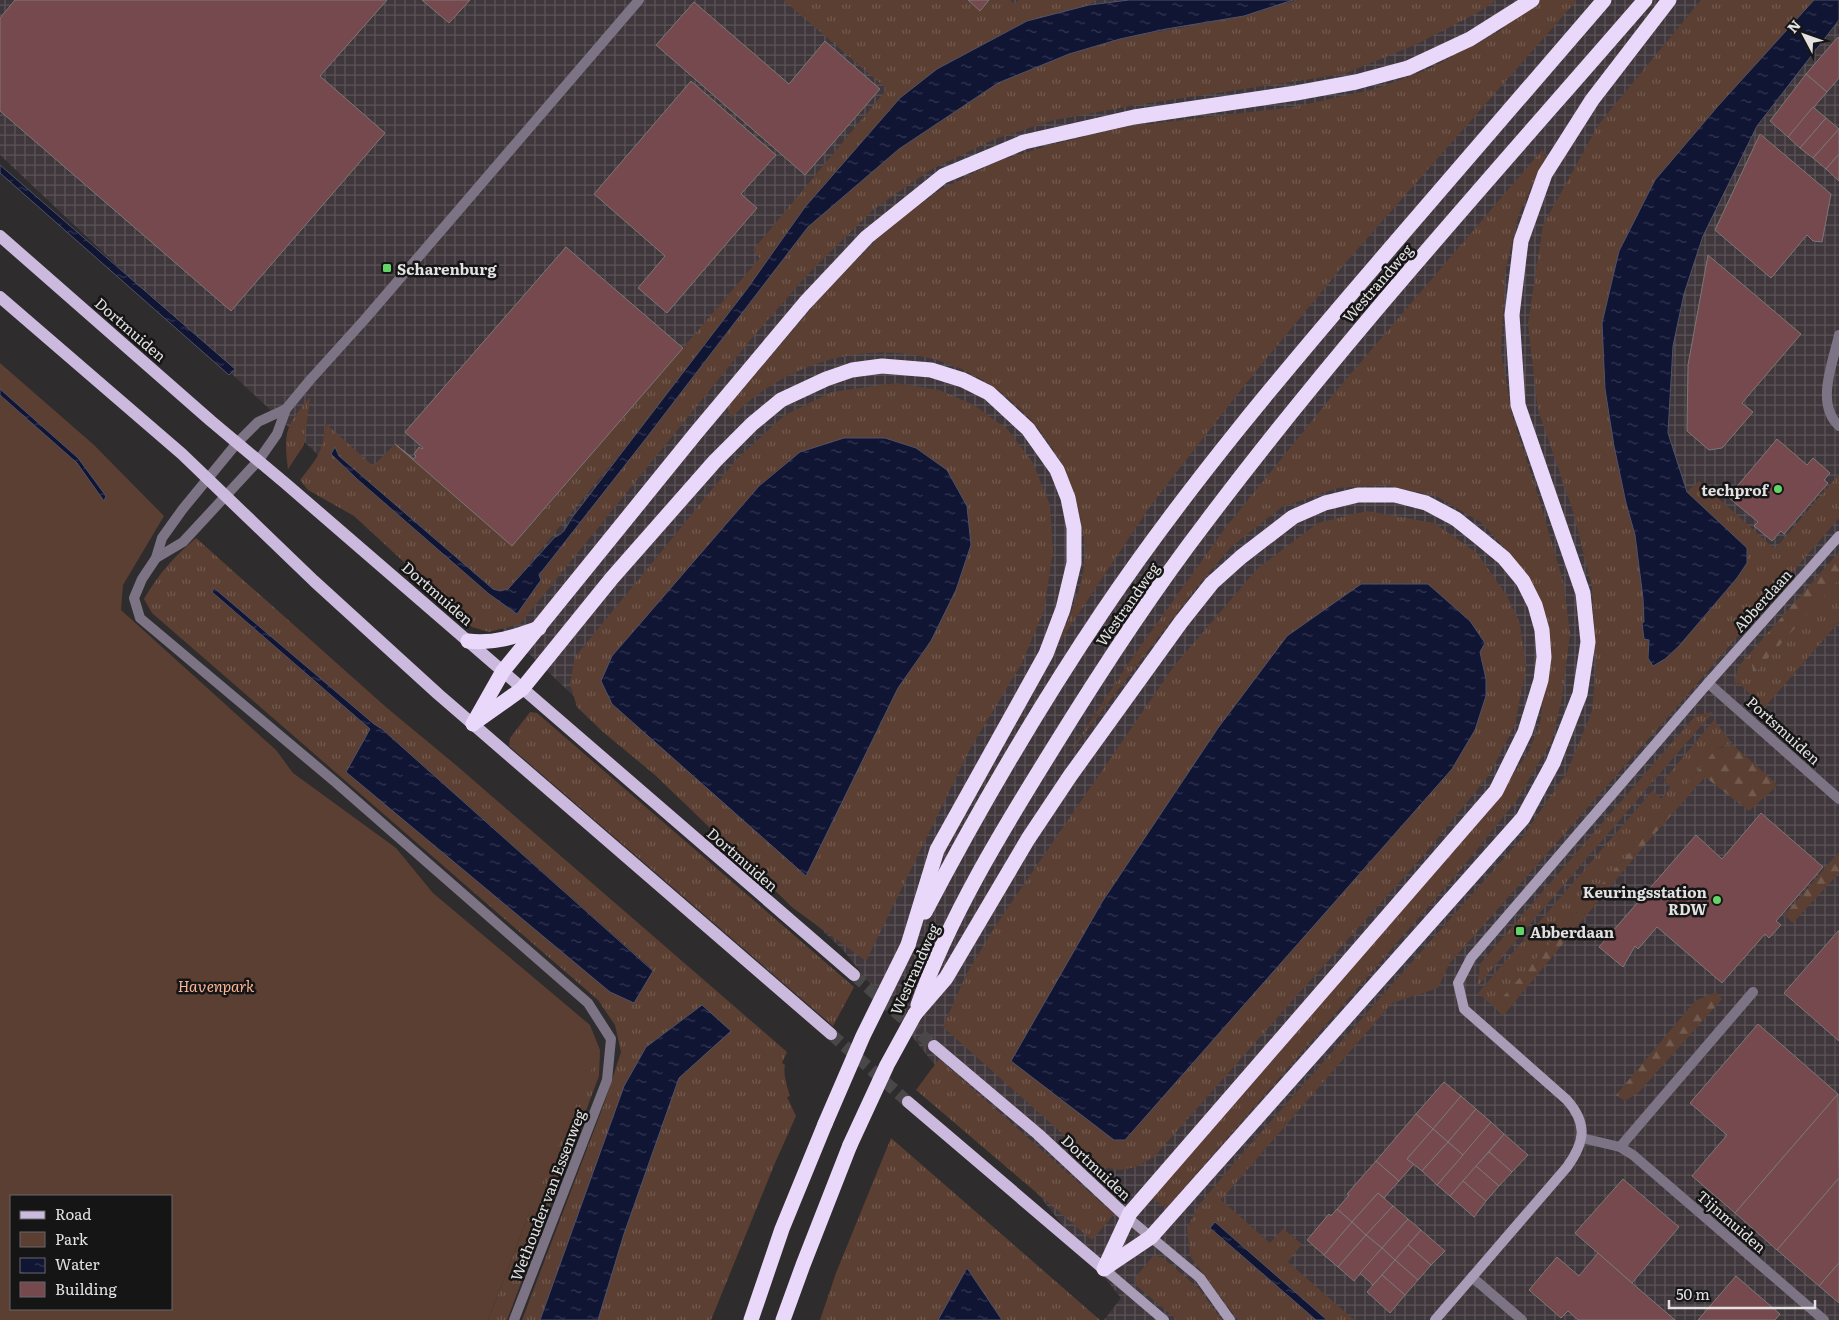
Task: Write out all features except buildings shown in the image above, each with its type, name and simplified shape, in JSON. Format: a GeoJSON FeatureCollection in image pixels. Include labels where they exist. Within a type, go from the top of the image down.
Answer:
{"type":"FeatureCollection","features":[{"type":"Feature","properties":{"kind":"highway"},"geometry":{"type":"LineString","coordinates":[[473,724],[503,671],[696,433],[805,303],[867,237],[943,176],[1024,142],[1134,117],[1356,82],[1408,68],[1470,39],[1532,0]]}},
{"type":"Feature","properties":{"kind":"highway","name":"Westrandweg"},"geometry":{"type":"LineString","coordinates":[[751,1320],[782,1229],[864,1036],[908,945],[959,848],[996,781],[1045,702],[1104,611],[1160,532],[1248,416],[1604,0]]}},
{"type":"Feature","properties":{"kind":"highway","name":"Westrandweg"},"geometry":{"type":"LineString","coordinates":[[784,1320],[803,1264],[850,1145],[888,1065],[915,1014],[932,966],[970,891],[1018,805],[1124,636],[1204,524],[1343,349],[1645,0]]}},
{"type":"Feature","properties":{"kind":"highway"},"geometry":{"type":"LineString","coordinates":[[1104,1269],[1151,1237],[1523,818],[1553,764],[1580,694],[1588,642],[1583,593],[1518,405],[1512,315],[1521,241],[1545,174],[1592,100],[1669,0]]}},
{"type":"Feature","properties":{"kind":"highway"},"geometry":{"type":"LineString","coordinates":[[473,724],[522,689],[612,578],[715,461],[752,424],[781,400],[852,370],[882,366],[931,370],[963,380],[989,393],[1028,429],[1057,470],[1068,498],[1074,528],[1074,563],[1064,609],[1046,654],[937,850],[908,945]]}},
{"type":"Feature","properties":{"kind":"highway"},"geometry":{"type":"LineString","coordinates":[[915,1014],[946,978],[1028,839],[1070,776],[1181,622],[1212,583],[1241,557],[1293,518],[1325,503],[1358,495],[1395,495],[1426,503],[1456,519],[1475,534],[1504,558],[1523,581],[1535,605],[1542,630],[1544,656],[1542,680],[1525,732],[1496,791],[1127,1217],[1104,1269]]}},
{"type":"Feature","properties":{"kind":"highway"},"geometry":{"type":"LineString","coordinates":[[468,641],[496,642],[539,628]]}},
{"type":"Feature","properties":{"kind":"main road","name":"Dortmuiden"},"geometry":{"type":"LineString","coordinates":[[0,236],[854,975]]}},
{"type":"Feature","properties":{"kind":"main road"},"geometry":{"type":"LineString","coordinates":[[0,297],[209,479],[314,581],[473,724],[831,1034]]}},
{"type":"Feature","properties":{"kind":"main road","name":"Abberdaan"},"geometry":{"type":"LineString","coordinates":[[1582,1138],[1582,1128],[1574,1109],[1567,1100],[1464,1009],[1458,983],[1471,958],[1708,683],[1839,536]]}},
{"type":"Feature","properties":{"kind":"main road","name":"Dortmuiden"},"geometry":{"type":"LineString","coordinates":[[934,1046],[1038,1134],[1127,1217],[1200,1278],[1230,1320]]}},
{"type":"Feature","properties":{"kind":"main road"},"geometry":{"type":"LineString","coordinates":[[908,1102],[1164,1320]]}},
{"type":"Feature","properties":{"kind":"main road"},"geometry":{"type":"LineString","coordinates":[[1435,1320],[1567,1167],[1575,1156],[1582,1138]]}},
{"type":"Feature","properties":{"kind":"street"},"geometry":{"type":"LineString","coordinates":[[156,558],[183,542],[258,461],[277,434],[286,409],[639,0]]}},
{"type":"Feature","properties":{"kind":"street"},"geometry":{"type":"LineString","coordinates":[[1839,335],[1826,396],[1832,420],[1839,426]]}},
{"type":"Feature","properties":{"kind":"street"},"geometry":{"type":"LineString","coordinates":[[156,558],[162,538],[171,523],[237,443],[258,422],[286,409]]}},
{"type":"Feature","properties":{"kind":"street","name":"Wethouder van Essenweg"},"geometry":{"type":"LineString","coordinates":[[156,558],[142,579],[134,598],[140,618],[334,781],[588,1003],[611,1039],[608,1080],[514,1320]]}},
{"type":"Feature","properties":{"kind":"street","name":"Portsmuiden"},"geometry":{"type":"LineString","coordinates":[[1708,683],[1839,799]]}},
{"type":"Feature","properties":{"kind":"street"},"geometry":{"type":"LineString","coordinates":[[1620,1147],[1753,992]]}},
{"type":"Feature","properties":{"kind":"street","name":"Tijnmuiden"},"geometry":{"type":"LineString","coordinates":[[1582,1138],[1620,1147],[1640,1162],[1824,1320]]}},
{"type":"Feature","properties":{"kind":"street"},"geometry":{"type":"LineString","coordinates":[[1472,1277],[1522,1320]]}},
{"type":"Feature","properties":{"kind":"shaded area"},"geometry":{"type":"Polygon","coordinates":[[[0,0],[1839,0],[1839,1320],[1104,1320],[1121,1298],[843,950],[0,155],[0,0]]]}},
{"type":"Feature","properties":{"kind":"green space"},"geometry":{"type":"Polygon","coordinates":[[[783,0],[967,0],[980,10],[989,0],[1010,0],[1014,4],[1019,0],[1097,0],[1089,5],[1027,21],[937,69],[900,98],[805,207],[747,289],[649,419],[508,589],[500,591],[494,589],[339,456],[334,447],[331,454],[357,479],[489,594],[517,614],[541,580],[539,575],[808,227],[899,149],[998,83],[1069,54],[1120,39],[1244,16],[1298,0],[1497,0],[1477,13],[1415,45],[1344,74],[1142,104],[1054,120],[995,139],[932,169],[874,209],[809,273],[752,338],[520,624],[489,632],[472,627],[445,607],[406,564],[354,516],[308,490],[300,480],[311,466],[321,448],[325,423],[373,466],[395,444],[513,546],[760,258],[753,250],[887,89],[783,0]]]}},
{"type":"Feature","properties":{"kind":"green space"},"geometry":{"type":"Polygon","coordinates":[[[1540,0],[1577,0],[1341,268],[1243,387],[1151,505],[1059,643],[1076,598],[1084,563],[1085,545],[1076,499],[1068,477],[1051,446],[1022,411],[989,384],[952,365],[913,355],[873,353],[832,359],[791,374],[753,398],[731,418],[727,408],[827,290],[887,229],[940,190],[998,161],[1051,145],[1124,127],[1294,107],[1375,89],[1429,69],[1498,32],[1540,0]]]}},
{"type":"Feature","properties":{"kind":"green space"},"geometry":{"type":"Polygon","coordinates":[[[1701,0],[1814,0],[1655,180],[1619,251],[1602,323],[1626,503],[1635,535],[1643,598],[1644,622],[1642,623],[1649,640],[1648,658],[1653,666],[1665,659],[1746,548],[1687,492],[1699,481],[1775,549],[1839,474],[1839,518],[1681,702],[1449,964],[1438,988],[1392,1003],[1221,1200],[1270,1243],[1283,1229],[1302,1244],[1288,1262],[1354,1320],[1327,1320],[1215,1222],[1210,1228],[1316,1320],[1238,1320],[1190,1256],[1187,1228],[1199,1205],[1241,1155],[1522,838],[1567,772],[1592,711],[1596,664],[1592,587],[1573,511],[1538,410],[1528,324],[1543,225],[1599,124],[1701,0]]]}},
{"type":"Feature","properties":{"kind":"green space"},"geometry":{"type":"Polygon","coordinates":[[[1542,150],[1546,155],[1518,216],[1505,273],[1501,353],[1512,415],[1563,581],[1570,633],[1562,698],[1552,740],[1517,800],[1461,869],[1166,1208],[1150,1197],[1489,811],[1529,751],[1540,723],[1550,647],[1512,556],[1482,523],[1436,496],[1384,485],[1338,488],[1282,507],[1232,546],[1199,584],[1065,759],[1135,654],[1226,527],[1337,390],[1542,150]]]}},
{"type":"Feature","properties":{"kind":"green space","name":"Havenpark"},"geometry":{"type":"Polygon","coordinates":[[[0,363],[94,445],[164,516],[123,585],[121,610],[276,750],[293,773],[396,848],[433,893],[590,1025],[600,1050],[530,1211],[488,1320],[0,1320],[0,363]]]}},
{"type":"Feature","properties":{"kind":"green space"},"geometry":{"type":"Polygon","coordinates":[[[896,383],[939,390],[974,405],[1008,430],[1033,463],[1050,505],[1053,551],[1044,610],[1022,663],[971,747],[866,961],[793,908],[655,775],[603,732],[577,707],[570,684],[575,657],[737,459],[785,415],[832,392],[896,383]]]}},
{"type":"Feature","properties":{"kind":"green space"},"geometry":{"type":"Polygon","coordinates":[[[310,397],[304,445],[288,469],[286,437],[288,430],[296,415],[310,397]]]}},
{"type":"Feature","properties":{"kind":"green space"},"geometry":{"type":"Polygon","coordinates":[[[1367,511],[1434,523],[1477,553],[1507,596],[1520,624],[1526,667],[1515,725],[1489,775],[1423,856],[1154,1157],[1136,1167],[1120,1170],[1102,1167],[943,1027],[966,975],[996,925],[1174,666],[1258,568],[1318,523],[1367,511]]]}},
{"type":"Feature","properties":{"kind":"green space"},"geometry":{"type":"Polygon","coordinates":[[[196,538],[387,708],[457,766],[787,1052],[782,1063],[785,1065],[785,1077],[790,1096],[787,1097],[796,1116],[711,1320],[522,1320],[604,1104],[621,1052],[615,1025],[598,1000],[152,613],[144,599],[161,573],[196,538]],[[374,724],[346,772],[634,1003],[653,970],[382,729],[374,724]]]}},
{"type":"Feature","properties":{"kind":"green space"},"geometry":{"type":"Polygon","coordinates":[[[1839,552],[1839,579],[1753,675],[1751,652],[1839,552]]]}},
{"type":"Feature","properties":{"kind":"green space"},"geometry":{"type":"Polygon","coordinates":[[[1839,579],[1839,622],[1764,708],[1739,683],[1734,686],[1738,667],[1751,652],[1753,675],[1839,579]]]}},
{"type":"Feature","properties":{"kind":"green space"},"geometry":{"type":"Polygon","coordinates":[[[530,712],[537,713],[854,987],[833,1026],[509,746],[510,738],[530,712]]]}},
{"type":"Feature","properties":{"kind":"green space"},"geometry":{"type":"Polygon","coordinates":[[[1713,712],[1477,987],[1480,964],[1696,715],[1713,712]]]}},
{"type":"Feature","properties":{"kind":"green space"},"geometry":{"type":"Polygon","coordinates":[[[1714,720],[1732,743],[1716,749],[1657,821],[1494,1007],[1478,993],[1653,790],[1661,799],[1670,788],[1664,780],[1714,720]]]}},
{"type":"Feature","properties":{"kind":"green space"},"geometry":{"type":"Polygon","coordinates":[[[1733,745],[1778,785],[1749,811],[1705,777],[1644,846],[1503,1016],[1494,1007],[1657,821],[1716,749],[1733,745]]]}},
{"type":"Feature","properties":{"kind":"green space"},"geometry":{"type":"Polygon","coordinates":[[[1839,852],[1839,873],[1793,923],[1784,915],[1839,852]]]}},
{"type":"Feature","properties":{"kind":"green space"},"geometry":{"type":"Polygon","coordinates":[[[1716,992],[1722,999],[1639,1092],[1625,1101],[1616,1095],[1695,1001],[1716,992]]]}},
{"type":"Feature","properties":{"kind":"green space"},"geometry":{"type":"Polygon","coordinates":[[[600,1050],[599,1076],[507,1320],[488,1320],[530,1211],[282,1320],[600,1050]]]}},
{"type":"Feature","properties":{"kind":"green space"},"geometry":{"type":"Polygon","coordinates":[[[939,1059],[1114,1214],[1092,1240],[916,1090],[939,1059]]]}},
{"type":"Feature","properties":{"kind":"green space"},"geometry":{"type":"Polygon","coordinates":[[[891,1138],[1100,1320],[1002,1320],[967,1268],[938,1320],[820,1320],[836,1273],[891,1138]]]}},
{"type":"Feature","properties":{"kind":"green space"},"geometry":{"type":"Polygon","coordinates":[[[1153,1256],[1162,1257],[1199,1289],[1222,1320],[1177,1320],[1137,1286],[1135,1278],[1153,1256]]]}},
{"type":"Feature","properties":{"kind":"water"},"geometry":{"type":"Polygon","coordinates":[[[1129,0],[1293,0],[1244,16],[1166,29],[1120,39],[1069,54],[998,83],[899,149],[808,227],[539,575],[541,580],[517,614],[489,594],[331,454],[335,447],[339,456],[493,589],[500,591],[508,589],[555,537],[564,531],[574,515],[747,289],[805,207],[900,98],[937,69],[1027,21],[1089,5],[1129,0]]]}},
{"type":"Feature","properties":{"kind":"water"},"geometry":{"type":"Polygon","coordinates":[[[1814,0],[1839,0],[1839,20],[1757,126],[1703,236],[1684,294],[1673,346],[1668,433],[1687,492],[1747,548],[1747,563],[1737,578],[1679,646],[1665,659],[1653,666],[1648,658],[1649,640],[1644,639],[1642,623],[1644,622],[1643,598],[1635,535],[1614,446],[1605,389],[1602,323],[1619,251],[1655,180],[1718,106],[1814,0]]]}},
{"type":"Feature","properties":{"kind":"water"},"geometry":{"type":"Polygon","coordinates":[[[0,165],[235,369],[229,375],[0,173],[0,165]]]}},
{"type":"Feature","properties":{"kind":"water"},"geometry":{"type":"Polygon","coordinates":[[[0,389],[78,458],[106,496],[104,501],[77,463],[0,395],[0,389]]]}},
{"type":"Feature","properties":{"kind":"water"},"geometry":{"type":"Polygon","coordinates":[[[844,438],[885,438],[916,448],[947,470],[967,506],[971,545],[956,590],[931,641],[898,688],[806,876],[612,704],[601,681],[612,656],[759,486],[800,452],[844,438]]]}},
{"type":"Feature","properties":{"kind":"water"},"geometry":{"type":"Polygon","coordinates":[[[1361,584],[1428,584],[1470,621],[1485,643],[1480,652],[1486,679],[1486,696],[1475,730],[1452,769],[1125,1140],[1114,1140],[1011,1061],[1102,902],[1218,728],[1287,636],[1361,584]]]}},
{"type":"Feature","properties":{"kind":"water"},"geometry":{"type":"Polygon","coordinates":[[[214,588],[382,729],[653,971],[634,1003],[610,992],[346,772],[370,729],[212,592],[214,588]]]}},
{"type":"Feature","properties":{"kind":"water"},"geometry":{"type":"Polygon","coordinates":[[[702,1005],[731,1031],[679,1078],[624,1234],[598,1320],[540,1320],[624,1086],[646,1047],[702,1005]]]}},
{"type":"Feature","properties":{"kind":"water"},"geometry":{"type":"Polygon","coordinates":[[[1215,1222],[1327,1320],[1316,1320],[1210,1228],[1215,1222]]]}},
{"type":"Feature","properties":{"kind":"water"},"geometry":{"type":"Polygon","coordinates":[[[967,1268],[1002,1320],[938,1320],[967,1268]]]}},
{"type":"Feature","properties":{"kind":"tunnel"},"geometry":{"type":"LineString","coordinates":[[854,975],[934,1046]]}},
{"type":"Feature","properties":{"kind":"tunnel"},"geometry":{"type":"LineString","coordinates":[[831,1034],[908,1102]]}},
{"type":"Feature","properties":{"kind":"place","name":"Scharenburg"},"geometry":{"type":"Point","coordinates":[387,268]}},
{"type":"Feature","properties":{"kind":"place","name":"techprof"},"geometry":{"type":"Point","coordinates":[1778,489]}},
{"type":"Feature","properties":{"kind":"place","name":"Keuringsstation RDW"},"geometry":{"type":"Point","coordinates":[1717,900]}},
{"type":"Feature","properties":{"kind":"place","name":"Abberdaan"},"geometry":{"type":"Point","coordinates":[1520,931]}}]}
